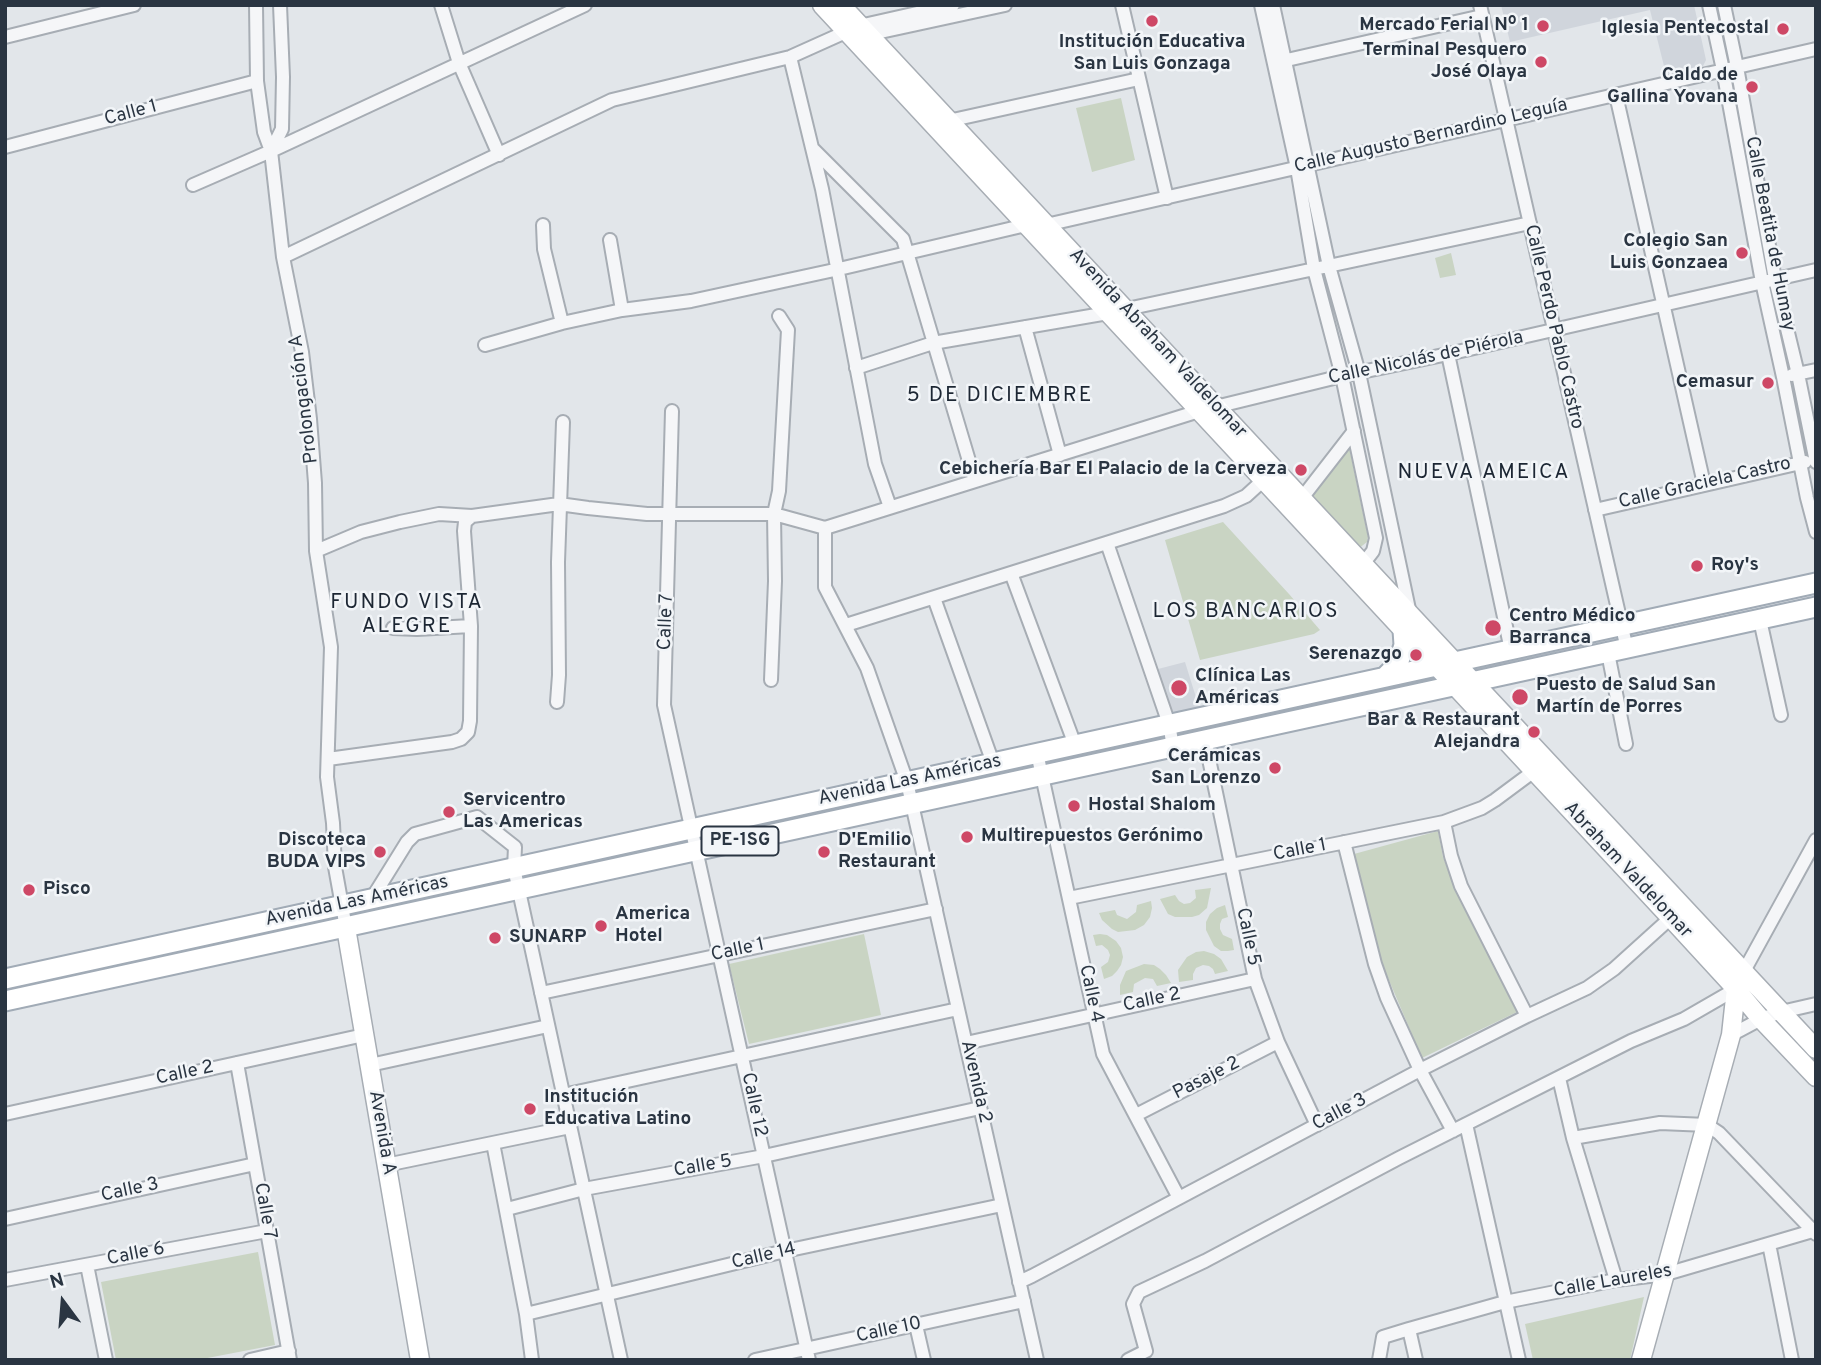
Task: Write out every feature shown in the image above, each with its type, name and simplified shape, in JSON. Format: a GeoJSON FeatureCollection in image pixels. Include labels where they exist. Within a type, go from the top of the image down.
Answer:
{"type":"FeatureCollection","features":[{"type":"Feature","properties":{"kind":"main road","name":"Avenida Las Américas"},"geometry":{"type":"LineString","coordinates":[[5,979],[1816,583]]}},
{"type":"Feature","properties":{"kind":"main road","name":"Avenida Las Américas"},"geometry":{"type":"LineString","coordinates":[[5,1002],[1816,607]]}},
{"type":"Feature","properties":{"kind":"main road"},"geometry":{"type":"LineString","coordinates":[[1385,677],[1395,667],[1402,652],[1407,622]]}},
{"type":"Feature","properties":{"kind":"main road"},"geometry":{"type":"LineString","coordinates":[[654,837],[658,859]]}},
{"type":"Feature","properties":{"kind":"main road"},"geometry":{"type":"LineString","coordinates":[[572,855],[577,877]]}},
{"type":"Feature","properties":{"kind":"street"},"geometry":{"type":"LineString","coordinates":[[5,37],[134,5]]}},
{"type":"Feature","properties":{"kind":"street","name":"Prolongación A"},"geometry":{"type":"LineString","coordinates":[[256,5],[257,81],[264,132],[271,151],[283,257],[302,352],[310,419],[316,551],[331,647],[328,758]]}},
{"type":"Feature","properties":{"kind":"street","name":"Prolongación A"},"geometry":{"type":"LineString","coordinates":[[271,151],[282,129],[284,77],[280,5]]}},
{"type":"Feature","properties":{"kind":"street"},"geometry":{"type":"LineString","coordinates":[[441,5],[459,63],[499,155]]}},
{"type":"Feature","properties":{"kind":"street"},"geometry":{"type":"LineString","coordinates":[[193,185],[584,5]]}},
{"type":"Feature","properties":{"kind":"street","name":"Avenida Abraham Valdelomar"},"geometry":{"type":"LineString","coordinates":[[822,5],[853,31],[943,126],[1046,225],[1116,311]]}},
{"type":"Feature","properties":{"kind":"street","name":"Avenida Abraham Valdelomar"},"geometry":{"type":"LineString","coordinates":[[839,5],[853,31]]}},
{"type":"Feature","properties":{"kind":"street"},"geometry":{"type":"LineString","coordinates":[[283,257],[612,100],[790,57],[853,31],[953,5]]}},
{"type":"Feature","properties":{"kind":"street"},"geometry":{"type":"LineString","coordinates":[[853,31],[1005,5]]}},
{"type":"Feature","properties":{"kind":"street"},"geometry":{"type":"LineString","coordinates":[[1122,5],[1167,198]]}},
{"type":"Feature","properties":{"kind":"street"},"geometry":{"type":"LineString","coordinates":[[1261,5],[1280,61]]}},
{"type":"Feature","properties":{"kind":"street"},"geometry":{"type":"LineString","coordinates":[[1273,5],[1280,61],[1302,167],[1359,373],[1407,622]]}},
{"type":"Feature","properties":{"kind":"street","name":"Calle Beatita de Humay"},"geometry":{"type":"LineString","coordinates":[[1709,5],[1768,280],[1798,374],[1816,460]]}},
{"type":"Feature","properties":{"kind":"street","name":"Calle Beatita de Humay"},"geometry":{"type":"LineString","coordinates":[[1724,5],[1737,67],[1783,377],[1800,463],[1812,498],[1816,532]]}},
{"type":"Feature","properties":{"kind":"street"},"geometry":{"type":"LineString","coordinates":[[1280,61],[1481,10]]}},
{"type":"Feature","properties":{"kind":"street","name":"Calle Perdo Pablo Castro"},"geometry":{"type":"LineString","coordinates":[[1481,10],[1621,625],[1617,651],[1626,744]]}},
{"type":"Feature","properties":{"kind":"street","name":"Calle Augusto Bernardino Leguía"},"geometry":{"type":"LineString","coordinates":[[485,345],[562,323],[622,310],[691,301],[1026,225],[1046,225],[1816,49]]}},
{"type":"Feature","properties":{"kind":"street"},"geometry":{"type":"LineString","coordinates":[[790,57],[839,269],[876,464],[890,508]]}},
{"type":"Feature","properties":{"kind":"street"},"geometry":{"type":"LineString","coordinates":[[943,126],[1139,79]]}},
{"type":"Feature","properties":{"kind":"street","name":"Calle 1"},"geometry":{"type":"LineString","coordinates":[[5,147],[257,81]]}},
{"type":"Feature","properties":{"kind":"street"},"geometry":{"type":"LineString","coordinates":[[1616,95],[1704,484]]}},
{"type":"Feature","properties":{"kind":"street","name":"Avenida Abraham Valdelomar"},"geometry":{"type":"LineString","coordinates":[[943,126],[1026,225],[1116,311],[1446,664]]}},
{"type":"Feature","properties":{"kind":"street"},"geometry":{"type":"LineString","coordinates":[[812,148],[903,239],[975,481]]}},
{"type":"Feature","properties":{"kind":"street"},"geometry":{"type":"LineString","coordinates":[[1302,167],[1314,269],[1342,376],[1376,538],[1373,551],[1363,564]]}},
{"type":"Feature","properties":{"kind":"street"},"geometry":{"type":"LineString","coordinates":[[856,368],[933,343],[1116,311],[1530,223]]}},
{"type":"Feature","properties":{"kind":"street"},"geometry":{"type":"LineString","coordinates":[[543,225],[544,249],[562,323]]}},
{"type":"Feature","properties":{"kind":"street"},"geometry":{"type":"LineString","coordinates":[[610,240],[622,310]]}},
{"type":"Feature","properties":{"kind":"street","name":"Calle Nicolás de Piérola"},"geometry":{"type":"LineString","coordinates":[[825,528],[1208,409],[1342,376],[1816,270]]}},
{"type":"Feature","properties":{"kind":"street"},"geometry":{"type":"LineString","coordinates":[[771,680],[775,581],[774,514],[779,491],[788,330],[779,316]]}},
{"type":"Feature","properties":{"kind":"street"},"geometry":{"type":"LineString","coordinates":[[1024,327],[1060,455]]}},
{"type":"Feature","properties":{"kind":"street"},"geometry":{"type":"LineString","coordinates":[[1448,354],[1511,649]]}},
{"type":"Feature","properties":{"kind":"street"},"geometry":{"type":"LineString","coordinates":[[1783,377],[1816,370]]}},
{"type":"Feature","properties":{"kind":"street","name":"Calle 7"},"geometry":{"type":"LineString","coordinates":[[672,411],[664,705],[698,850]]}},
{"type":"Feature","properties":{"kind":"street"},"geometry":{"type":"LineString","coordinates":[[557,702],[557,579],[563,422]]}},
{"type":"Feature","properties":{"kind":"street"},"geometry":{"type":"LineString","coordinates":[[1301,498],[1354,432]]}},
{"type":"Feature","properties":{"kind":"street","name":"Calle Graciela Castro"},"geometry":{"type":"LineString","coordinates":[[1595,510],[1816,460]]}},
{"type":"Feature","properties":{"kind":"street"},"geometry":{"type":"LineString","coordinates":[[846,625],[1237,501],[1269,475]]}},
{"type":"Feature","properties":{"kind":"street","name":"Avenida Abraham Valdelomar"},"geometry":{"type":"LineString","coordinates":[[1269,475],[1301,498],[1363,564],[1407,622]]}},
{"type":"Feature","properties":{"kind":"street"},"geometry":{"type":"LineString","coordinates":[[316,551],[361,532],[439,514],[472,516],[559,504],[623,512],[774,514],[825,528]]}},
{"type":"Feature","properties":{"kind":"street"},"geometry":{"type":"LineString","coordinates":[[328,758],[452,742],[461,739],[468,732],[471,626],[464,530],[465,522],[472,516]]}},
{"type":"Feature","properties":{"kind":"street","name":"Avenida 2"},"geometry":{"type":"LineString","coordinates":[[825,528],[825,587],[867,668],[907,782],[1037,1360]]}},
{"type":"Feature","properties":{"kind":"street"},"geometry":{"type":"LineString","coordinates":[[1107,543],[1169,724],[1173,747]]}},
{"type":"Feature","properties":{"kind":"street"},"geometry":{"type":"LineString","coordinates":[[1012,573],[1074,745]]}},
{"type":"Feature","properties":{"kind":"street"},"geometry":{"type":"LineString","coordinates":[[934,598],[993,763]]}},
{"type":"Feature","properties":{"kind":"street"},"geometry":{"type":"LineString","coordinates":[[1760,620],[1781,715]]}},
{"type":"Feature","properties":{"kind":"street"},"geometry":{"type":"LineString","coordinates":[[393,628],[471,626]]}},
{"type":"Feature","properties":{"kind":"street","name":"Abraham Valdelomar"},"geometry":{"type":"LineString","coordinates":[[1446,664],[1677,912],[1744,971],[1816,1049]]}},
{"type":"Feature","properties":{"kind":"street","name":"Abraham Valdelomar"},"geometry":{"type":"LineString","coordinates":[[1465,684],[1528,776],[1586,815]]}},
{"type":"Feature","properties":{"kind":"street","name":"Calle 5"},"geometry":{"type":"LineString","coordinates":[[1205,740],[1255,979],[1278,1042],[1317,1125]]}},
{"type":"Feature","properties":{"kind":"street","name":"Calle 4"},"geometry":{"type":"LineString","coordinates":[[1037,753],[1103,1054],[1179,1198]]}},
{"type":"Feature","properties":{"kind":"street","name":"Avenida A"},"geometry":{"type":"LineString","coordinates":[[328,758],[327,777],[335,867],[420,1360]]}},
{"type":"Feature","properties":{"kind":"street","name":"Calle 1"},"geometry":{"type":"LineString","coordinates":[[1069,898],[1444,822],[1482,808],[1528,776]]}},
{"type":"Feature","properties":{"kind":"street"},"geometry":{"type":"LineString","coordinates":[[371,900],[415,834],[473,817],[480,818],[515,847],[514,868],[518,889],[621,1360]]}},
{"type":"Feature","properties":{"kind":"street"},"geometry":{"type":"LineString","coordinates":[[1444,822],[1461,886],[1527,1016]]}},
{"type":"Feature","properties":{"kind":"street"},"geometry":{"type":"LineString","coordinates":[[1641,1360],[1731,1035],[1736,989],[1816,840]]}},
{"type":"Feature","properties":{"kind":"street"},"geometry":{"type":"LineString","coordinates":[[1344,842],[1375,964],[1387,998],[1420,1070],[1453,1131]]}},
{"type":"Feature","properties":{"kind":"street","name":"Calle 12"},"geometry":{"type":"LineString","coordinates":[[698,850],[807,1354]]}},
{"type":"Feature","properties":{"kind":"street","name":"Calle 1"},"geometry":{"type":"LineString","coordinates":[[541,993],[936,909]]}},
{"type":"Feature","properties":{"kind":"street","name":"Abraham Valdelomar"},"geometry":{"type":"LineString","coordinates":[[1677,912],[1761,1019],[1816,1077]]}},
{"type":"Feature","properties":{"kind":"street","name":"Calle 3"},"geometry":{"type":"LineString","coordinates":[[1019,1282],[1420,1070],[1587,988],[1601,979],[1677,912]]}},
{"type":"Feature","properties":{"kind":"street","name":"Calle 2"},"geometry":{"type":"LineString","coordinates":[[966,1042],[1255,979]]}},
{"type":"Feature","properties":{"kind":"street"},"geometry":{"type":"LineString","coordinates":[[1128,1360],[1146,1351],[1133,1304],[1139,1292],[1205,1261],[1399,1158],[1631,1041],[1684,1019],[1736,989]]}},
{"type":"Feature","properties":{"kind":"street"},"geometry":{"type":"LineString","coordinates":[[1731,1035],[1761,1019],[1816,1004]]}},
{"type":"Feature","properties":{"kind":"street"},"geometry":{"type":"LineString","coordinates":[[563,1094],[958,1009]]}},
{"type":"Feature","properties":{"kind":"street"},"geometry":{"type":"LineString","coordinates":[[370,1065],[548,1026]]}},
{"type":"Feature","properties":{"kind":"street","name":"Calle 2"},"geometry":{"type":"LineString","coordinates":[[5,1114],[365,1035]]}},
{"type":"Feature","properties":{"kind":"street","name":"Pasaje 2"},"geometry":{"type":"LineString","coordinates":[[1136,1115],[1278,1042]]}},
{"type":"Feature","properties":{"kind":"street","name":"Calle 7"},"geometry":{"type":"LineString","coordinates":[[237,1063],[290,1356]]}},
{"type":"Feature","properties":{"kind":"street"},"geometry":{"type":"LineString","coordinates":[[1559,1078],[1573,1138],[1616,1280]]}},
{"type":"Feature","properties":{"kind":"street","name":"Calle 5"},"geometry":{"type":"LineString","coordinates":[[507,1209],[584,1189],[764,1156],[981,1108]]}},
{"type":"Feature","properties":{"kind":"street"},"geometry":{"type":"LineString","coordinates":[[1573,1138],[1660,1123],[1707,1125],[1719,1132],[1815,1232]]}},
{"type":"Feature","properties":{"kind":"street"},"geometry":{"type":"LineString","coordinates":[[1466,1124],[1519,1360]]}},
{"type":"Feature","properties":{"kind":"street"},"geometry":{"type":"LineString","coordinates":[[386,1165],[570,1127]]}},
{"type":"Feature","properties":{"kind":"street"},"geometry":{"type":"LineString","coordinates":[[493,1143],[526,1314],[532,1360]]}},
{"type":"Feature","properties":{"kind":"street","name":"Calle 3"},"geometry":{"type":"LineString","coordinates":[[5,1219],[255,1164]]}},
{"type":"Feature","properties":{"kind":"street","name":"Calle 14"},"geometry":{"type":"LineString","coordinates":[[526,1314],[785,1251],[1002,1205]]}},
{"type":"Feature","properties":{"kind":"street","name":"Calle 6"},"geometry":{"type":"LineString","coordinates":[[5,1280],[267,1231]]}},
{"type":"Feature","properties":{"kind":"street","name":"Calle Laureles"},"geometry":{"type":"LineString","coordinates":[[1379,1360],[1383,1337],[1409,1329],[1505,1302],[1616,1280],[1666,1274],[1815,1232]]}},
{"type":"Feature","properties":{"kind":"street"},"geometry":{"type":"LineString","coordinates":[[1769,1244],[1792,1360]]}},
{"type":"Feature","properties":{"kind":"street"},"geometry":{"type":"LineString","coordinates":[[86,1265],[106,1360]]}},
{"type":"Feature","properties":{"kind":"street","name":"Calle 10"},"geometry":{"type":"LineString","coordinates":[[755,1360],[807,1354],[916,1325],[1024,1301]]}},
{"type":"Feature","properties":{"kind":"street"},"geometry":{"type":"LineString","coordinates":[[916,1325],[924,1360]]}},
{"type":"Feature","properties":{"kind":"street"},"geometry":{"type":"LineString","coordinates":[[1409,1329],[1416,1360]]}},
{"type":"Feature","properties":{"kind":"street"},"geometry":{"type":"LineString","coordinates":[[250,1360],[290,1356]]}},
{"type":"Feature","properties":{"kind":"shaded area","name":"Mercado Ferial Nº 1"},"geometry":{"type":"Polygon","coordinates":[[[1501,5],[1694,5],[1706,60],[1703,66],[1666,74],[1650,10],[1510,42],[1501,5]]]}},
{"type":"Feature","properties":{"kind":"shaded area","name":"Clínica Las Américas"},"geometry":{"type":"Polygon","coordinates":[[[1185,662],[1199,707],[1172,714],[1158,669],[1185,662]]]}},
{"type":"Feature","properties":{"kind":"green space"},"geometry":{"type":"Polygon","coordinates":[[[1121,98],[1135,160],[1092,172],[1076,108],[1121,98]]]}},
{"type":"Feature","properties":{"kind":"green space"},"geometry":{"type":"Polygon","coordinates":[[[1451,253],[1456,275],[1440,278],[1435,258],[1451,253]]]}},
{"type":"Feature","properties":{"kind":"green space"},"geometry":{"type":"Polygon","coordinates":[[[1349,447],[1368,537],[1367,542],[1358,549],[1310,496],[1349,447]]]}},
{"type":"Feature","properties":{"kind":"green space"},"geometry":{"type":"Polygon","coordinates":[[[1223,522],[1320,630],[1314,634],[1200,660],[1165,540],[1223,522]]]}},
{"type":"Feature","properties":{"kind":"green space"},"geometry":{"type":"Polygon","coordinates":[[[1438,831],[1443,857],[1454,886],[1519,1011],[1422,1058],[1380,959],[1354,854],[1438,831]]]}},
{"type":"Feature","properties":{"kind":"green space"},"geometry":{"type":"Polygon","coordinates":[[[1211,888],[1207,908],[1192,917],[1175,917],[1168,914],[1160,899],[1175,895],[1184,904],[1190,903],[1196,898],[1195,890],[1211,888]]]}},
{"type":"Feature","properties":{"kind":"green space"},"geometry":{"type":"Polygon","coordinates":[[[1151,901],[1150,917],[1144,925],[1135,930],[1118,932],[1102,920],[1099,913],[1115,910],[1117,915],[1127,919],[1136,912],[1137,905],[1151,901]]]}},
{"type":"Feature","properties":{"kind":"green space"},"geometry":{"type":"Polygon","coordinates":[[[1225,905],[1228,917],[1222,919],[1220,929],[1223,935],[1232,939],[1234,950],[1221,951],[1214,946],[1206,930],[1206,922],[1210,914],[1225,905]]]}},
{"type":"Feature","properties":{"kind":"green space"},"geometry":{"type":"Polygon","coordinates":[[[864,934],[881,1015],[749,1044],[729,964],[864,934]]]}},
{"type":"Feature","properties":{"kind":"green space"},"geometry":{"type":"Polygon","coordinates":[[[1100,934],[1116,941],[1123,957],[1117,971],[1104,979],[1101,967],[1108,962],[1110,955],[1102,945],[1096,946],[1093,935],[1100,934]]]}},
{"type":"Feature","properties":{"kind":"green space"},"geometry":{"type":"Polygon","coordinates":[[[1204,951],[1221,959],[1228,971],[1215,974],[1209,966],[1203,965],[1196,968],[1193,980],[1179,982],[1178,970],[1187,957],[1204,951]]]}},
{"type":"Feature","properties":{"kind":"green space"},"geometry":{"type":"Polygon","coordinates":[[[1144,964],[1160,969],[1171,983],[1157,986],[1153,979],[1145,978],[1134,984],[1133,992],[1120,995],[1120,985],[1126,971],[1144,964]]]}},
{"type":"Feature","properties":{"kind":"green space"},"geometry":{"type":"Polygon","coordinates":[[[258,1252],[275,1345],[197,1360],[116,1360],[101,1282],[258,1252]]]}},
{"type":"Feature","properties":{"kind":"green space"},"geometry":{"type":"Polygon","coordinates":[[[1644,1297],[1630,1360],[1533,1360],[1525,1324],[1644,1297]]]}},
{"type":"Feature","properties":{"kind":"place","name":"Institución Educativa San Luis Gonzaga"},"geometry":{"type":"Point","coordinates":[1152,21]}},
{"type":"Feature","properties":{"kind":"place","name":"Mercado Ferial Nº 1"},"geometry":{"type":"Point","coordinates":[1543,26]}},
{"type":"Feature","properties":{"kind":"place","name":"Iglesia Pentecostal"},"geometry":{"type":"Point","coordinates":[1783,29]}},
{"type":"Feature","properties":{"kind":"place","name":"Terminal Pesquero José Olaya"},"geometry":{"type":"Point","coordinates":[1541,62]}},
{"type":"Feature","properties":{"kind":"place","name":"Caldo de Gallina Yovana"},"geometry":{"type":"Point","coordinates":[1752,87]}},
{"type":"Feature","properties":{"kind":"place","name":"Colegio San Luis Gonzaea"},"geometry":{"type":"Point","coordinates":[1742,253]}},
{"type":"Feature","properties":{"kind":"place","name":"Cemasur"},"geometry":{"type":"Point","coordinates":[1768,383]}},
{"type":"Feature","properties":{"kind":"place","name":"Cebichería Bar El Palacio de la Cerveza"},"geometry":{"type":"Point","coordinates":[1301,470]}},
{"type":"Feature","properties":{"kind":"place","name":"Roy's"},"geometry":{"type":"Point","coordinates":[1697,566]}},
{"type":"Feature","properties":{"kind":"place","name":"Centro Médico Barranca"},"geometry":{"type":"Point","coordinates":[1493,628]}},
{"type":"Feature","properties":{"kind":"place","name":"Serenazgo"},"geometry":{"type":"Point","coordinates":[1416,655]}},
{"type":"Feature","properties":{"kind":"place","name":"Clínica Las Américas"},"geometry":{"type":"Point","coordinates":[1179,688]}},
{"type":"Feature","properties":{"kind":"place","name":"Puesto de Salud San Martín de Porres"},"geometry":{"type":"Point","coordinates":[1520,697]}},
{"type":"Feature","properties":{"kind":"place","name":"Bar & Restaurant Alejandra"},"geometry":{"type":"Point","coordinates":[1534,732]}},
{"type":"Feature","properties":{"kind":"place","name":"Cerámicas San Lorenzo"},"geometry":{"type":"Point","coordinates":[1275,768]}},
{"type":"Feature","properties":{"kind":"place","name":"Hostal Shalom"},"geometry":{"type":"Point","coordinates":[1074,806]}},
{"type":"Feature","properties":{"kind":"place","name":"Servicentro Las Americas"},"geometry":{"type":"Point","coordinates":[449,812]}},
{"type":"Feature","properties":{"kind":"place","name":"Multirepuestos Gerónimo"},"geometry":{"type":"Point","coordinates":[967,837]}},
{"type":"Feature","properties":{"kind":"place","name":"Discoteca BUDA VIPS"},"geometry":{"type":"Point","coordinates":[380,852]}},
{"type":"Feature","properties":{"kind":"place","name":"D'Emilio Restaurant"},"geometry":{"type":"Point","coordinates":[824,852]}},
{"type":"Feature","properties":{"kind":"place","name":"Pisco"},"geometry":{"type":"Point","coordinates":[29,890]}},
{"type":"Feature","properties":{"kind":"place","name":"America Hotel"},"geometry":{"type":"Point","coordinates":[601,926]}},
{"type":"Feature","properties":{"kind":"place","name":"SUNARP"},"geometry":{"type":"Point","coordinates":[495,938]}},
{"type":"Feature","properties":{"kind":"place","name":"Institución Educativa Latino"},"geometry":{"type":"Point","coordinates":[530,1109]}},
{"type":"Feature","properties":{"kind":"district","name":"5 DE DICIEMBRE"},"geometry":{"type":"Point","coordinates":[1000,397]}},
{"type":"Feature","properties":{"kind":"district","name":"NUEVA AMEICA"},"geometry":{"type":"Point","coordinates":[1484,474]}},
{"type":"Feature","properties":{"kind":"district","name":"LOS BANCARIOS"},"geometry":{"type":"Point","coordinates":[1246,613]}},
{"type":"Feature","properties":{"kind":"district","name":"FUNDO VISTA ALEGRE"},"geometry":{"type":"Point","coordinates":[407,616]}}]}
